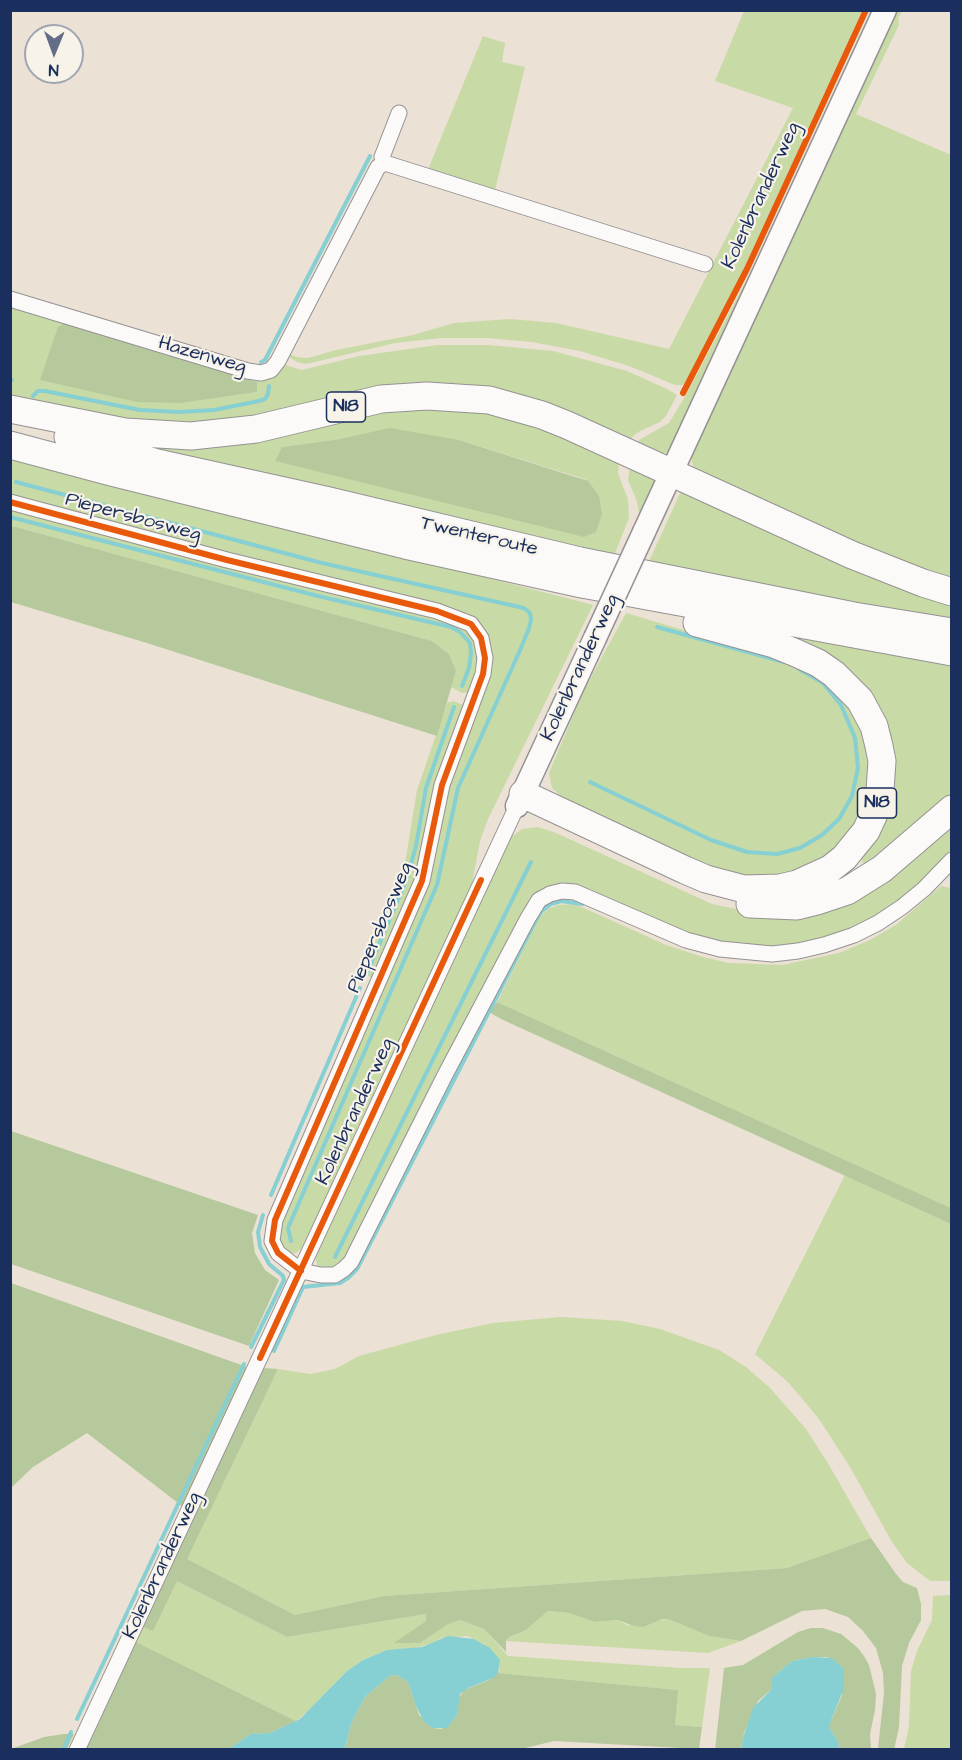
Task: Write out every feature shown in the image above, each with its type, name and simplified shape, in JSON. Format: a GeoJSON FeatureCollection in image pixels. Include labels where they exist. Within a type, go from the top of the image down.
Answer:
{"type":"FeatureCollection","features":[{"type":"Feature","properties":{"kind":"highway","name":"N18"},"geometry":{"type":"LineString","coordinates":[[10,409],[125,432],[191,435],[256,429],[381,399],[427,396],[468,398],[507,404],[542,415],[852,555],[923,583],[951,591]]}},
{"type":"Feature","properties":{"kind":"highway","name":"Twenteroute"},"geometry":{"type":"LineString","coordinates":[[10,420],[157,463],[329,501],[580,561],[854,616],[951,632]]}},
{"type":"Feature","properties":{"kind":"highway","name":"Twenteroute"},"geometry":{"type":"LineString","coordinates":[[10,445],[405,545],[582,584],[951,652]]}},
{"type":"Feature","properties":{"kind":"highway","name":"N18"},"geometry":{"type":"LineString","coordinates":[[520,800],[706,879],[762,890],[797,884],[830,869],[855,846],[866,831],[878,801],[882,761],[874,726],[860,700],[834,674],[818,663],[774,644],[656,611],[582,584]]}},
{"type":"Feature","properties":{"kind":"highway","name":"N18"},"geometry":{"type":"LineString","coordinates":[[520,800],[713,895],[746,903],[777,906],[797,906],[818,902],[860,884],[882,869],[951,810]]}},
{"type":"Feature","properties":{"kind":"main road","name":"Kolenbranderweg"},"geometry":{"type":"LineString","coordinates":[[520,800],[885,10]]}},
{"type":"Feature","properties":{"kind":"street"},"geometry":{"type":"LineString","coordinates":[[399,113],[382,157],[385,164],[705,264]]}},
{"type":"Feature","properties":{"kind":"street","name":"Hazenweg"},"geometry":{"type":"LineString","coordinates":[[10,299],[261,373],[271,369],[278,361],[378,167],[385,164]]}},
{"type":"Feature","properties":{"kind":"street","name":"Piepersbosweg"},"geometry":{"type":"LineString","coordinates":[[10,502],[227,560],[437,611],[471,624],[481,638],[485,658],[483,674],[442,784],[422,881],[275,1220],[272,1241],[278,1253],[301,1271]]}},
{"type":"Feature","properties":{"kind":"street","name":"Kolenbranderweg"},"geometry":{"type":"LineString","coordinates":[[77,1749],[520,800]]}},
{"type":"Feature","properties":{"kind":"street"},"geometry":{"type":"LineString","coordinates":[[301,1271],[335,1275],[351,1262],[445,1075],[539,900],[562,891],[575,892],[687,940],[720,949],[772,954],[824,945],[854,935],[879,923],[924,889],[951,860]]}},
{"type":"Feature","properties":{"kind":"green space"},"geometry":{"type":"Polygon","coordinates":[[[744,11],[862,11],[745,267],[695,371],[683,385],[675,385],[629,366],[580,351],[532,342],[487,338],[441,338],[395,343],[306,364],[289,357],[288,353],[296,357],[308,358],[336,350],[413,335],[454,323],[510,319],[556,323],[669,349],[793,108],[715,81],[744,11]]]}},
{"type":"Feature","properties":{"kind":"green space"},"geometry":{"type":"Polygon","coordinates":[[[871,11],[877,11],[671,450],[661,455],[633,450],[639,440],[669,423],[686,395],[754,266],[871,11]]]}},
{"type":"Feature","properties":{"kind":"green space"},"geometry":{"type":"Polygon","coordinates":[[[892,11],[902,11],[898,18],[899,25],[856,114],[951,155],[951,588],[694,468],[692,462],[692,457],[723,384],[892,11]]]}},
{"type":"Feature","properties":{"kind":"green space"},"geometry":{"type":"Polygon","coordinates":[[[483,36],[505,43],[502,62],[525,67],[495,190],[427,172],[483,36]]]}},
{"type":"Feature","properties":{"kind":"green space"},"geometry":{"type":"Polygon","coordinates":[[[10,307],[64,323],[58,327],[181,403],[257,392],[256,378],[282,364],[302,370],[359,356],[438,345],[488,345],[553,351],[627,371],[677,395],[666,416],[660,422],[638,432],[628,441],[493,398],[192,431],[11,403],[10,307]]]}},
{"type":"Feature","properties":{"kind":"green space"},"geometry":{"type":"Polygon","coordinates":[[[64,323],[257,382],[257,392],[181,403],[137,402],[40,380],[58,327],[64,323]]]}},
{"type":"Feature","properties":{"kind":"green space"},"geometry":{"type":"Polygon","coordinates":[[[477,404],[620,454],[618,473],[628,500],[629,518],[612,561],[163,453],[104,432],[349,410],[477,404]],[[340,439],[282,447],[588,480],[459,440],[340,439]]]}},
{"type":"Feature","properties":{"kind":"green space"},"geometry":{"type":"Polygon","coordinates":[[[390,428],[459,440],[588,481],[599,496],[602,514],[596,532],[584,537],[275,461],[282,447],[340,439],[390,428]]]}},
{"type":"Feature","properties":{"kind":"green space"},"geometry":{"type":"Polygon","coordinates":[[[10,454],[593,605],[488,819],[480,841],[471,889],[307,1239],[296,1253],[288,1254],[281,1251],[277,1230],[383,979],[446,788],[486,686],[475,621],[461,611],[232,556],[11,497],[10,454]]]}},
{"type":"Feature","properties":{"kind":"green space"},"geometry":{"type":"Polygon","coordinates":[[[631,461],[658,479],[640,520],[637,501],[628,480],[631,461]]]}},
{"type":"Feature","properties":{"kind":"green space"},"geometry":{"type":"Polygon","coordinates":[[[681,491],[951,596],[951,625],[647,566],[681,491]]]}},
{"type":"Feature","properties":{"kind":"green space"},"geometry":{"type":"Polygon","coordinates":[[[10,505],[441,615],[471,629],[480,654],[471,692],[462,693],[451,687],[456,671],[449,654],[432,641],[11,527],[10,505]]]}},
{"type":"Feature","properties":{"kind":"green space"},"geometry":{"type":"Polygon","coordinates":[[[11,527],[432,641],[449,654],[456,671],[437,736],[11,602],[11,527]]]}},
{"type":"Feature","properties":{"kind":"green space"},"geometry":{"type":"Polygon","coordinates":[[[626,613],[795,663],[835,686],[859,717],[872,751],[867,810],[829,860],[802,873],[770,878],[728,874],[570,805],[552,788],[549,773],[583,692],[626,613]]]}},
{"type":"Feature","properties":{"kind":"green space"},"geometry":{"type":"Polygon","coordinates":[[[755,626],[951,662],[951,802],[867,864],[863,863],[860,856],[877,724],[755,626]]]}},
{"type":"Feature","properties":{"kind":"green space"},"geometry":{"type":"Polygon","coordinates":[[[453,701],[463,705],[465,711],[421,870],[375,976],[370,977],[362,973],[403,876],[417,790],[447,703],[453,701]]]}},
{"type":"Feature","properties":{"kind":"green space"},"geometry":{"type":"Polygon","coordinates":[[[951,819],[951,853],[903,902],[845,935],[784,947],[725,944],[549,891],[349,1255],[339,1268],[318,1268],[315,1257],[326,1228],[509,839],[522,829],[538,827],[556,833],[712,904],[755,913],[789,913],[951,819]]]}},
{"type":"Feature","properties":{"kind":"green space"},"geometry":{"type":"Polygon","coordinates":[[[941,886],[951,888],[951,1208],[497,1002],[539,918],[548,909],[558,905],[575,904],[666,945],[703,957],[729,963],[782,965],[839,953],[870,940],[896,925],[941,886]]]}},
{"type":"Feature","properties":{"kind":"green space"},"geometry":{"type":"Polygon","coordinates":[[[497,1002],[951,1208],[951,1224],[501,1019],[489,1012],[497,1002]]]}},
{"type":"Feature","properties":{"kind":"green space"},"geometry":{"type":"Polygon","coordinates":[[[11,1131],[258,1215],[252,1233],[255,1253],[265,1270],[279,1280],[249,1346],[11,1264],[11,1131]]]}},
{"type":"Feature","properties":{"kind":"green space"},"geometry":{"type":"Polygon","coordinates":[[[845,1175],[951,1224],[951,1581],[930,1581],[907,1563],[892,1542],[850,1467],[819,1419],[788,1382],[755,1354],[845,1175]]]}},
{"type":"Feature","properties":{"kind":"green space"},"geometry":{"type":"Polygon","coordinates":[[[11,1283],[247,1367],[182,1506],[87,1433],[33,1467],[11,1488],[11,1283]]]}},
{"type":"Feature","properties":{"kind":"green space"},"geometry":{"type":"Polygon","coordinates":[[[561,1317],[622,1321],[660,1329],[719,1350],[746,1367],[770,1388],[806,1429],[871,1538],[787,1568],[384,1596],[295,1615],[186,1559],[278,1369],[310,1374],[335,1369],[359,1356],[436,1335],[493,1323],[561,1317]]]}},
{"type":"Feature","properties":{"kind":"green space"},"geometry":{"type":"Polygon","coordinates":[[[263,1368],[278,1369],[187,1559],[295,1615],[384,1596],[787,1568],[871,1538],[903,1582],[917,1588],[921,1604],[921,1620],[909,1643],[902,1666],[899,1727],[894,1750],[878,1749],[884,1693],[883,1673],[876,1648],[848,1617],[825,1609],[802,1611],[741,1641],[709,1636],[668,1619],[662,1619],[643,1627],[618,1620],[595,1622],[569,1613],[548,1611],[526,1630],[509,1637],[506,1641],[506,1652],[484,1629],[460,1620],[447,1625],[420,1643],[394,1643],[426,1621],[426,1614],[287,1637],[177,1581],[153,1631],[141,1626],[263,1368]]]}},
{"type":"Feature","properties":{"kind":"green space"},"geometry":{"type":"Polygon","coordinates":[[[176,1580],[287,1637],[426,1614],[426,1621],[395,1643],[420,1643],[447,1625],[460,1620],[484,1629],[508,1656],[710,1668],[702,1727],[675,1725],[677,1690],[498,1673],[500,1669],[484,1644],[467,1636],[441,1638],[412,1649],[387,1650],[363,1660],[347,1671],[296,1721],[134,1641],[141,1626],[153,1630],[176,1580]]]}},
{"type":"Feature","properties":{"kind":"green space"},"geometry":{"type":"Polygon","coordinates":[[[951,1595],[951,1749],[904,1749],[909,1726],[911,1671],[917,1651],[932,1620],[933,1596],[951,1595]]]}},
{"type":"Feature","properties":{"kind":"green space"},"geometry":{"type":"Polygon","coordinates":[[[548,1611],[569,1613],[595,1622],[618,1620],[627,1625],[668,1619],[709,1636],[741,1641],[708,1653],[506,1641],[509,1637],[526,1630],[548,1611]]]}},
{"type":"Feature","properties":{"kind":"green space"},"geometry":{"type":"Polygon","coordinates":[[[811,1628],[823,1628],[841,1634],[858,1648],[869,1665],[876,1694],[870,1734],[871,1749],[839,1749],[838,1741],[830,1729],[830,1723],[842,1695],[828,1657],[813,1657],[792,1661],[772,1678],[772,1689],[758,1701],[744,1733],[741,1749],[715,1750],[724,1668],[743,1665],[798,1632],[811,1628]]]}},
{"type":"Feature","properties":{"kind":"green space"},"geometry":{"type":"Polygon","coordinates":[[[134,1641],[296,1721],[270,1733],[251,1734],[228,1749],[83,1750],[134,1641]]]}},
{"type":"Feature","properties":{"kind":"green space"},"geometry":{"type":"Polygon","coordinates":[[[498,1673],[678,1690],[675,1725],[702,1727],[699,1749],[554,1741],[517,1750],[345,1750],[351,1724],[366,1696],[391,1675],[399,1676],[408,1682],[419,1715],[433,1728],[441,1729],[450,1724],[457,1715],[458,1699],[464,1690],[489,1680],[498,1673]]]}},
{"type":"Feature","properties":{"kind":"green space"},"geometry":{"type":"Polygon","coordinates":[[[74,1734],[67,1749],[11,1749],[44,1737],[74,1734]]]}},
{"type":"Feature","properties":{"kind":"water"},"geometry":{"type":"Polygon","coordinates":[[[448,1636],[474,1639],[490,1648],[500,1660],[498,1673],[493,1678],[468,1688],[460,1694],[457,1715],[447,1728],[433,1728],[424,1722],[408,1682],[399,1676],[391,1675],[366,1696],[351,1724],[345,1749],[228,1749],[251,1734],[270,1733],[300,1719],[347,1671],[363,1660],[387,1650],[422,1647],[448,1636]]]}},
{"type":"Feature","properties":{"kind":"water"},"geometry":{"type":"Polygon","coordinates":[[[813,1657],[832,1658],[844,1669],[844,1688],[830,1723],[830,1729],[838,1741],[839,1749],[741,1749],[753,1708],[772,1689],[772,1678],[792,1661],[813,1657]]]}},
{"type":"Feature","properties":{"kind":"waterway"},"geometry":{"type":"LineString","coordinates":[[261,362],[265,360],[370,156]]}},
{"type":"Feature","properties":{"kind":"waterway"},"geometry":{"type":"LineString","coordinates":[[33,396],[38,391],[45,391],[140,410],[180,412],[214,410],[259,401],[265,399],[269,386]]}},
{"type":"Feature","properties":{"kind":"waterway"},"geometry":{"type":"LineString","coordinates":[[16,482],[322,563],[524,608],[530,613],[529,628],[521,648],[458,788],[437,885],[288,1228],[291,1241]]}},
{"type":"Feature","properties":{"kind":"waterway"},"geometry":{"type":"LineString","coordinates":[[10,517],[318,596],[451,627],[460,632],[470,643],[469,668],[462,686]]}},
{"type":"Feature","properties":{"kind":"waterway"},"geometry":{"type":"LineString","coordinates":[[657,627],[784,662]]}},
{"type":"Feature","properties":{"kind":"waterway"},"geometry":{"type":"LineString","coordinates":[[590,782],[711,840],[747,852],[777,854],[800,848],[822,835],[839,819],[852,796],[858,768],[855,738],[841,705],[823,683],[799,669]]}},
{"type":"Feature","properties":{"kind":"waterway"},"geometry":{"type":"LineString","coordinates":[[367,973],[407,878],[416,846],[426,788],[454,707]]}},
{"type":"Feature","properties":{"kind":"waterway"},"geometry":{"type":"LineString","coordinates":[[335,1257],[531,862]]}},
{"type":"Feature","properties":{"kind":"waterway"},"geometry":{"type":"LineString","coordinates":[[274,1351],[303,1287],[340,1283],[357,1269],[542,911],[551,904],[561,901],[583,904]]}},
{"type":"Feature","properties":{"kind":"waterway"},"geometry":{"type":"LineString","coordinates":[[271,1195],[360,988]]}},
{"type":"Feature","properties":{"kind":"waterway"},"geometry":{"type":"LineString","coordinates":[[251,1347],[284,1280],[283,1276],[269,1264],[260,1247],[258,1232],[263,1215]]}},
{"type":"Feature","properties":{"kind":"waterway"},"geometry":{"type":"LineString","coordinates":[[77,1719],[244,1364]]}},
{"type":"Feature","properties":{"kind":"waterway"},"geometry":{"type":"LineString","coordinates":[[63,1750],[71,1732]]}},
{"type":"Feature","properties":{"kind":"cycle path"},"geometry":{"type":"LineString","coordinates":[[683,393],[747,269],[866,10]]}},
{"type":"Feature","properties":{"kind":"cycle path"},"geometry":{"type":"LineString","coordinates":[[10,502],[227,560],[437,611],[471,624],[481,638],[485,658],[483,674],[442,785],[422,881],[275,1220],[272,1241],[278,1253],[301,1271]]}},
{"type":"Feature","properties":{"kind":"cycle path"},"geometry":{"type":"LineString","coordinates":[[260,1358],[481,880]]}}]}
